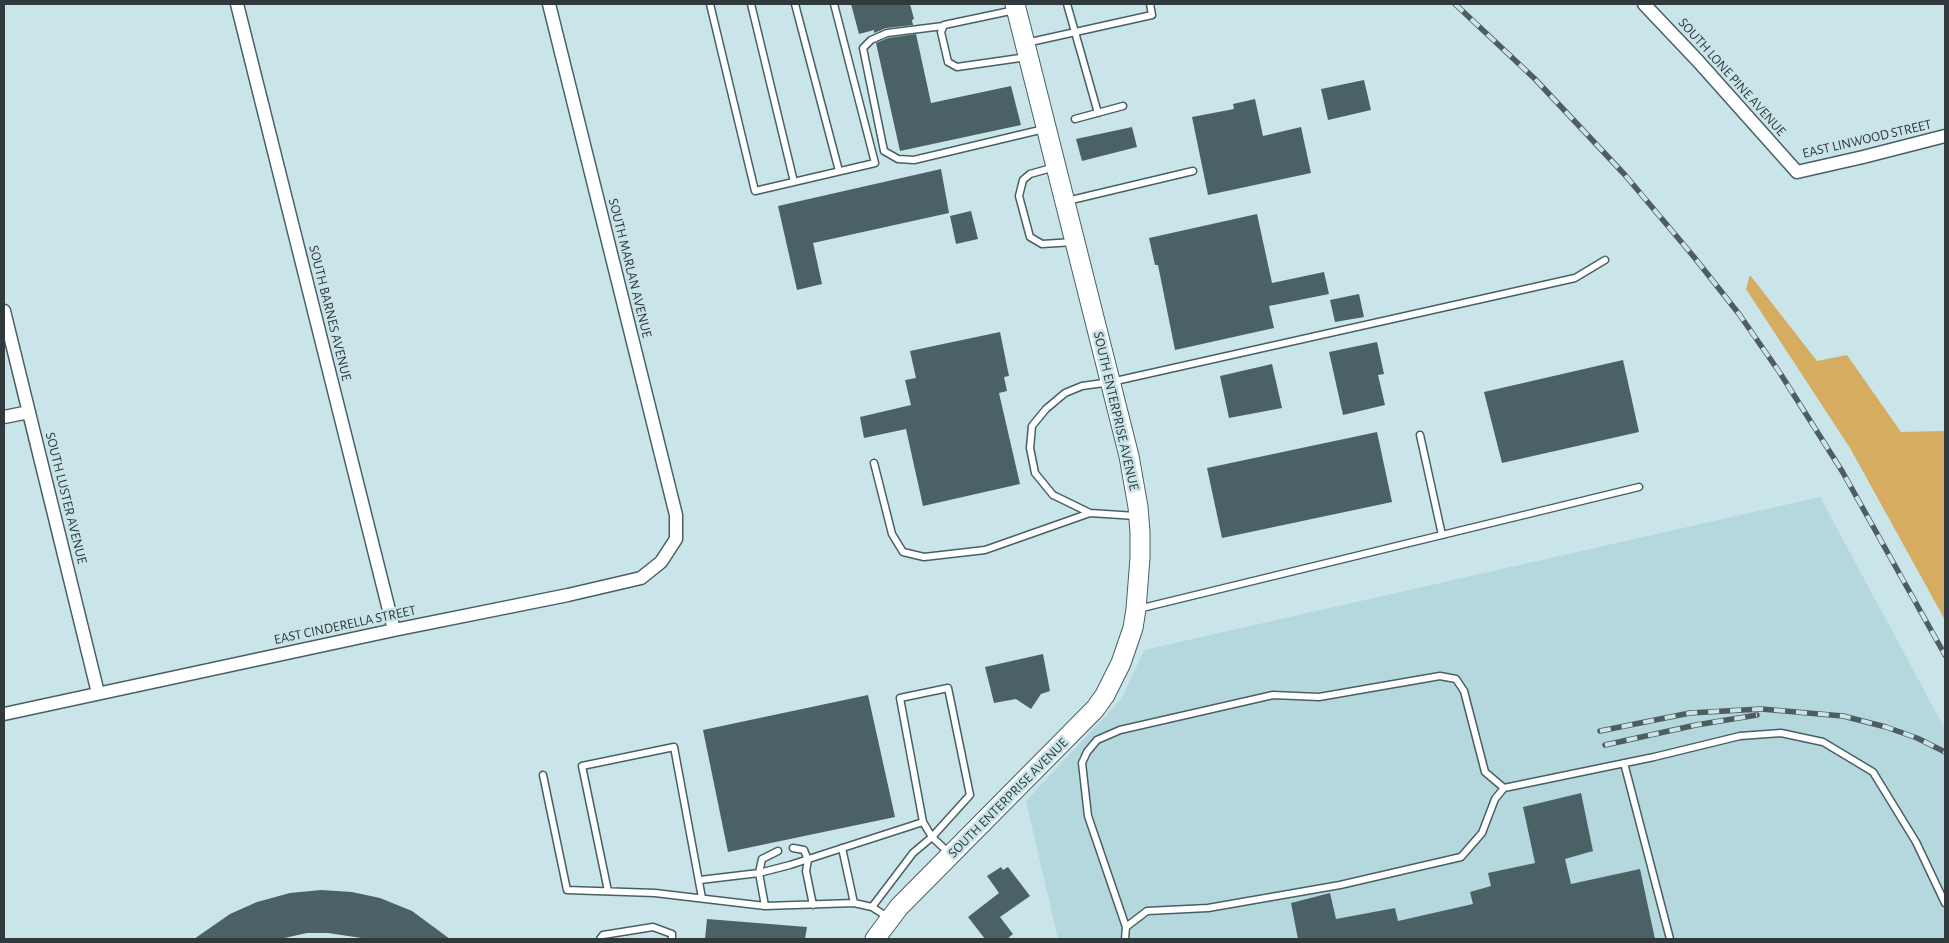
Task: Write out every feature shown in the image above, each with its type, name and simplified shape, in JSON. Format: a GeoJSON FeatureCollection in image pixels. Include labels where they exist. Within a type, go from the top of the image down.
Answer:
{"type":"FeatureCollection","features":[{"type":"Feature","properties":{"kind":"street","name":"SOUTH BARNES AVENUE"},"geometry":{"type":"LineString","coordinates":[[237,4],[394,630]]}},
{"type":"Feature","properties":{"kind":"street","name":"SOUTH MARLAN AVENUE"},"geometry":{"type":"LineString","coordinates":[[549,4],[672,498],[676,515],[676,540]]}},
{"type":"Feature","properties":{"kind":"street","name":"SOUTH LONE PINE AVENUE"},"geometry":{"type":"LineString","coordinates":[[1644,4],[1698,61],[1796,172]]}},
{"type":"Feature","properties":{"kind":"street","name":"SOUTH ENTERPRISE AVENUE"},"geometry":{"type":"LineString","coordinates":[[875,939],[890,918],[1095,709],[1105,695],[1121,663],[1133,628],[1136,609],[1140,558],[1138,516],[1129,456],[1015,7]]}},
{"type":"Feature","properties":{"kind":"street","name":"EAST LINWOOD STREET"},"geometry":{"type":"LineString","coordinates":[[1796,172],[1945,136]]}},
{"type":"Feature","properties":{"kind":"street","name":"SOUTH LUSTER AVENUE"},"geometry":{"type":"LineString","coordinates":[[4,310],[98,694]]}},
{"type":"Feature","properties":{"kind":"street"},"geometry":{"type":"LineString","coordinates":[[4,418],[29,412]]}},
{"type":"Feature","properties":{"kind":"street","name":"EAST CINDERELLA STREET"},"geometry":{"type":"LineString","coordinates":[[4,714],[641,578],[660,562],[676,540]]}},
{"type":"Feature","properties":{"kind":"lane"},"geometry":{"type":"LineString","coordinates":[[710,4],[755,191],[876,163],[834,4]]}},
{"type":"Feature","properties":{"kind":"lane"},"geometry":{"type":"LineString","coordinates":[[751,4],[794,182]]}},
{"type":"Feature","properties":{"kind":"lane"},"geometry":{"type":"LineString","coordinates":[[795,4],[839,172]]}},
{"type":"Feature","properties":{"kind":"lane"},"geometry":{"type":"LineString","coordinates":[[1067,4],[1098,113]]}},
{"type":"Feature","properties":{"kind":"lane"},"geometry":{"type":"LineString","coordinates":[[944,26],[941,32],[948,62],[957,67],[1026,50],[1075,32],[1152,15],[1150,4]]}},
{"type":"Feature","properties":{"kind":"lane"},"geometry":{"type":"LineString","coordinates":[[1015,7],[952,22],[944,26],[887,33],[871,40],[863,48],[884,151],[898,159],[914,160],[1046,129]]}},
{"type":"Feature","properties":{"kind":"lane"},"geometry":{"type":"LineString","coordinates":[[1075,119],[1123,106]]}},
{"type":"Feature","properties":{"kind":"lane"},"geometry":{"type":"LineString","coordinates":[[1056,166],[1030,174],[1023,180],[1019,196],[1030,237],[1042,244],[1075,242]]}},
{"type":"Feature","properties":{"kind":"lane"},"geometry":{"type":"LineString","coordinates":[[1065,201],[1193,171]]}},
{"type":"Feature","properties":{"kind":"lane"},"geometry":{"type":"LineString","coordinates":[[1138,516],[1090,513],[1053,495],[1035,473],[1030,448],[1032,426],[1046,408],[1065,393],[1082,386],[1111,382],[1575,278],[1605,260]]}},
{"type":"Feature","properties":{"kind":"lane"},"geometry":{"type":"LineString","coordinates":[[1420,435],[1442,535]]}},
{"type":"Feature","properties":{"kind":"lane"},"geometry":{"type":"LineString","coordinates":[[874,462],[892,534],[903,552],[924,556],[985,550],[1090,513]]}},
{"type":"Feature","properties":{"kind":"lane"},"geometry":{"type":"LineString","coordinates":[[1136,609],[1639,487]]}},
{"type":"Feature","properties":{"kind":"lane"},"geometry":{"type":"LineString","coordinates":[[1124,939],[1126,927],[1088,816],[1082,763],[1096,740],[1120,730],[1273,694],[1319,697],[1440,676],[1456,679],[1464,691],[1485,772],[1504,788]]}},
{"type":"Feature","properties":{"kind":"lane"},"geometry":{"type":"LineString","coordinates":[[872,907],[913,853],[932,837],[970,795],[948,688],[900,698],[923,822],[932,837],[951,856]]}},
{"type":"Feature","properties":{"kind":"lane"},"geometry":{"type":"LineString","coordinates":[[1126,927],[1147,912],[1227,905],[1340,885],[1462,857],[1482,833],[1495,799],[1504,788],[1740,736],[1781,732],[1822,742],[1873,772],[1916,842],[1945,903]]}},
{"type":"Feature","properties":{"kind":"lane"},"geometry":{"type":"LineString","coordinates":[[608,891],[582,766],[674,747],[702,898]]}},
{"type":"Feature","properties":{"kind":"lane"},"geometry":{"type":"LineString","coordinates":[[1624,763],[1670,939]]}},
{"type":"Feature","properties":{"kind":"lane"},"geometry":{"type":"LineString","coordinates":[[543,775],[567,890],[654,893],[765,906],[854,903],[872,907],[890,918]]}},
{"type":"Feature","properties":{"kind":"lane"},"geometry":{"type":"LineString","coordinates":[[700,880],[759,873],[808,860],[923,822]]}},
{"type":"Feature","properties":{"kind":"lane"},"geometry":{"type":"LineString","coordinates":[[793,848],[804,850],[808,860],[806,871],[813,905]]}},
{"type":"Feature","properties":{"kind":"lane"},"geometry":{"type":"LineString","coordinates":[[842,848],[854,903]]}},
{"type":"Feature","properties":{"kind":"lane"},"geometry":{"type":"LineString","coordinates":[[765,906],[759,873],[762,859],[778,851]]}},
{"type":"Feature","properties":{"kind":"lane"},"geometry":{"type":"LineString","coordinates":[[600,939],[603,935],[653,927],[672,934],[672,939]]}},
{"type":"Feature","properties":{"kind":"shaded area"},"geometry":{"type":"Polygon","coordinates":[[[1750,275],[1817,361],[1847,355],[1901,432],[1945,431],[1945,620],[1850,448],[1746,289],[1750,275]]]}},
{"type":"Feature","properties":{"kind":"shaded area"},"geometry":{"type":"Polygon","coordinates":[[[1820,497],[1945,729],[1945,939],[1058,939],[1026,801],[1122,698],[1144,650],[1820,497]]]}},
{"type":"Feature","properties":{"kind":"building"},"geometry":{"type":"Polygon","coordinates":[[[851,4],[910,4],[914,19],[912,20],[913,25],[859,34],[851,4]]]}},
{"type":"Feature","properties":{"kind":"building"},"geometry":{"type":"Polygon","coordinates":[[[916,34],[931,103],[1011,86],[1021,125],[900,151],[876,43],[888,38],[916,34]]]}},
{"type":"Feature","properties":{"kind":"building"},"geometry":{"type":"Polygon","coordinates":[[[1364,80],[1371,110],[1328,120],[1321,89],[1364,80]]]}},
{"type":"Feature","properties":{"kind":"building"},"geometry":{"type":"Polygon","coordinates":[[[1255,99],[1263,136],[1301,127],[1311,173],[1208,195],[1192,117],[1234,109],[1233,104],[1255,99]]]}},
{"type":"Feature","properties":{"kind":"building"},"geometry":{"type":"Polygon","coordinates":[[[1132,127],[1137,147],[1082,161],[1076,139],[1132,127]]]}},
{"type":"Feature","properties":{"kind":"building"},"geometry":{"type":"Polygon","coordinates":[[[941,169],[949,213],[813,243],[822,284],[797,290],[778,206],[941,169]]]}},
{"type":"Feature","properties":{"kind":"building"},"geometry":{"type":"Polygon","coordinates":[[[971,211],[978,239],[956,244],[950,216],[971,211]]]}},
{"type":"Feature","properties":{"kind":"building"},"geometry":{"type":"Polygon","coordinates":[[[1257,214],[1272,283],[1324,272],[1329,294],[1269,306],[1274,328],[1175,350],[1158,265],[1155,265],[1149,238],[1257,214]]]}},
{"type":"Feature","properties":{"kind":"building"},"geometry":{"type":"Polygon","coordinates":[[[1359,294],[1364,317],[1335,322],[1330,300],[1359,294]]]}},
{"type":"Feature","properties":{"kind":"building"},"geometry":{"type":"Polygon","coordinates":[[[1000,332],[1009,376],[1004,377],[1007,391],[999,393],[1020,484],[923,506],[906,429],[864,438],[860,417],[911,405],[905,380],[916,378],[910,351],[1000,332]]]}},
{"type":"Feature","properties":{"kind":"building"},"geometry":{"type":"Polygon","coordinates":[[[1377,342],[1384,374],[1378,375],[1385,405],[1343,415],[1329,352],[1377,342]]]}},
{"type":"Feature","properties":{"kind":"building"},"geometry":{"type":"Polygon","coordinates":[[[1623,360],[1639,432],[1502,463],[1484,392],[1623,360]]]}},
{"type":"Feature","properties":{"kind":"building"},"geometry":{"type":"Polygon","coordinates":[[[1272,364],[1282,408],[1229,418],[1220,376],[1272,364]]]}},
{"type":"Feature","properties":{"kind":"building"},"geometry":{"type":"Polygon","coordinates":[[[1377,432],[1392,502],[1222,538],[1207,468],[1377,432]]]}},
{"type":"Feature","properties":{"kind":"building"},"geometry":{"type":"Polygon","coordinates":[[[1043,654],[1050,691],[1041,694],[1031,709],[1016,699],[994,703],[985,667],[1043,654]]]}},
{"type":"Feature","properties":{"kind":"building"},"geometry":{"type":"Polygon","coordinates":[[[868,695],[895,817],[728,852],[703,730],[868,695]]]}},
{"type":"Feature","properties":{"kind":"building"},"geometry":{"type":"Polygon","coordinates":[[[1581,793],[1593,851],[1565,859],[1571,884],[1640,869],[1655,939],[1298,939],[1291,903],[1330,893],[1336,919],[1395,908],[1398,921],[1473,904],[1470,892],[1491,886],[1488,873],[1535,863],[1523,807],[1581,793]]]}},
{"type":"Feature","properties":{"kind":"building"},"geometry":{"type":"Polygon","coordinates":[[[1001,867],[1003,870],[1008,867],[1030,896],[1000,917],[1013,934],[1007,939],[985,939],[968,917],[999,893],[987,876],[1001,867]]]}},
{"type":"Feature","properties":{"kind":"building"},"geometry":{"type":"Polygon","coordinates":[[[321,890],[352,892],[380,898],[412,911],[450,939],[368,939],[328,933],[307,933],[280,939],[194,939],[230,914],[257,902],[290,893],[321,890]]]}},
{"type":"Feature","properties":{"kind":"building"},"geometry":{"type":"Polygon","coordinates":[[[707,919],[807,927],[805,939],[705,939],[707,919]]]}},
{"type":"Feature","properties":{"kind":"railway"},"geometry":{"type":"LineString","coordinates":[[1455,4],[1535,79],[1625,175],[1739,314],[1780,373],[1842,471],[1945,655]]}},
{"type":"Feature","properties":{"kind":"railway"},"geometry":{"type":"LineString","coordinates":[[1600,731],[1690,713],[1761,709],[1843,716],[1886,727],[1917,738],[1945,752]]}},
{"type":"Feature","properties":{"kind":"railway"},"geometry":{"type":"LineString","coordinates":[[1605,745],[1696,725],[1757,715]]}}]}
